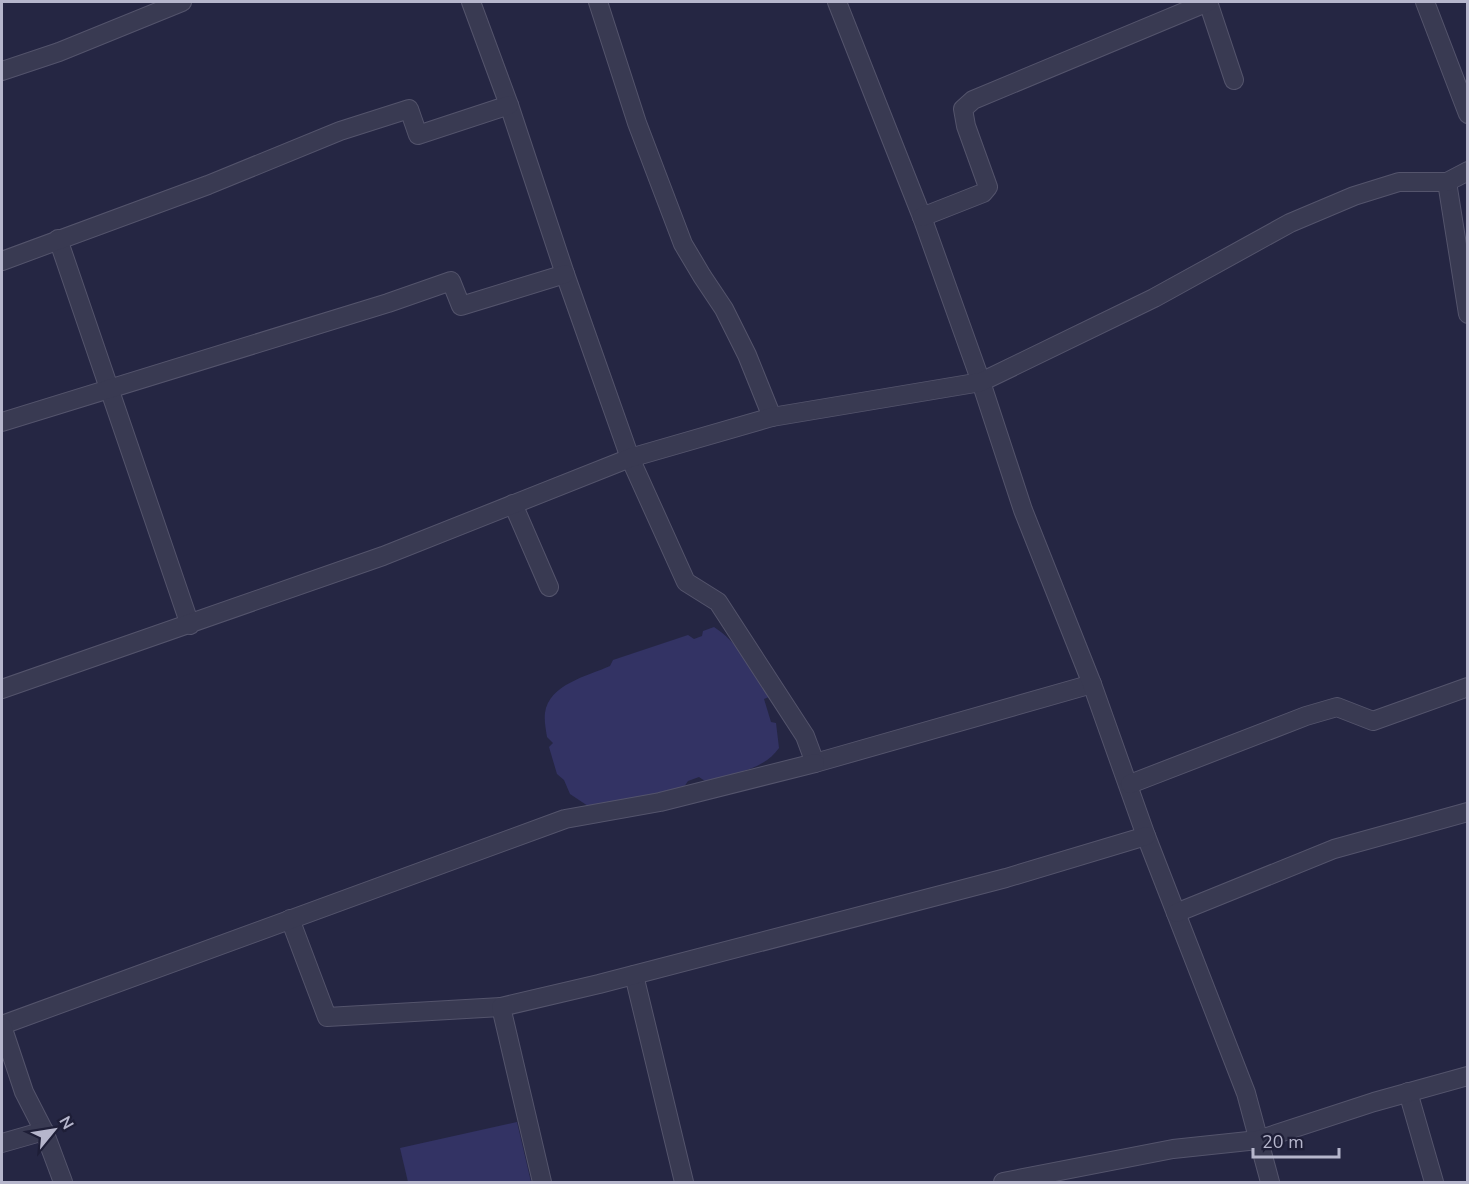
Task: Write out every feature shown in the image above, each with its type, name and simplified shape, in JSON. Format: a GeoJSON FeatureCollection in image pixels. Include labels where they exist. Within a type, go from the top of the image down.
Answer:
{"type":"FeatureCollection","features":[{"type":"Feature","properties":{"kind":"street"},"geometry":{"type":"LineString","coordinates":[[2,71],[59,52],[147,8],[182,2]]}},
{"type":"Feature","properties":{"kind":"street"},"geometry":{"type":"LineString","coordinates":[[471,2],[509,105],[565,274],[630,458],[686,582],[718,602],[805,736],[815,763]]}},
{"type":"Feature","properties":{"kind":"street"},"geometry":{"type":"LineString","coordinates":[[598,2],[638,123],[683,244],[724,309],[747,355],[772,417]]}},
{"type":"Feature","properties":{"kind":"street"},"geometry":{"type":"LineString","coordinates":[[837,2],[922,217],[981,382],[1023,510],[1092,684],[1130,784],[1146,836],[1246,1093],[1270,1182]]}},
{"type":"Feature","properties":{"kind":"street"},"geometry":{"type":"LineString","coordinates":[[922,217],[983,193],[988,187],[966,126],[963,109],[973,100],[1208,2],[1234,80]]}},
{"type":"Feature","properties":{"kind":"street"},"geometry":{"type":"LineString","coordinates":[[1425,2],[1467,114]]}},
{"type":"Feature","properties":{"kind":"street"},"geometry":{"type":"LineString","coordinates":[[2,261],[208,185],[331,135],[409,110],[418,135],[509,105]]}},
{"type":"Feature","properties":{"kind":"street"},"geometry":{"type":"LineString","coordinates":[[2,689],[383,556],[630,458],[772,417],[981,382],[1154,298],[1290,224],[1354,196],[1399,182],[1448,182],[1467,171]]}},
{"type":"Feature","properties":{"kind":"street"},"geometry":{"type":"LineString","coordinates":[[1448,182],[1467,314]]}},
{"type":"Feature","properties":{"kind":"street"},"geometry":{"type":"LineString","coordinates":[[58,239],[190,625]]}},
{"type":"Feature","properties":{"kind":"street"},"geometry":{"type":"LineString","coordinates":[[2,422],[388,303],[451,281],[461,306],[565,274]]}},
{"type":"Feature","properties":{"kind":"street"},"geometry":{"type":"LineString","coordinates":[[513,504],[549,587]]}},
{"type":"Feature","properties":{"kind":"street"},"geometry":{"type":"LineString","coordinates":[[63,1182],[44,1131],[24,1092],[2,1026],[565,819],[660,802],[815,763],[1092,684]]}},
{"type":"Feature","properties":{"kind":"street"},"geometry":{"type":"LineString","coordinates":[[1130,784],[1306,716],[1336,707],[1373,721],[1467,687]]}},
{"type":"Feature","properties":{"kind":"street"},"geometry":{"type":"LineString","coordinates":[[1176,913],[1334,849],[1467,812]]}},
{"type":"Feature","properties":{"kind":"street"},"geometry":{"type":"LineString","coordinates":[[290,919],[327,1017],[501,1007],[634,975],[1006,878],[1146,836]]}},
{"type":"Feature","properties":{"kind":"street"},"geometry":{"type":"LineString","coordinates":[[634,975],[684,1182]]}},
{"type":"Feature","properties":{"kind":"street"},"geometry":{"type":"LineString","coordinates":[[501,1007],[542,1182]]}},
{"type":"Feature","properties":{"kind":"street"},"geometry":{"type":"LineString","coordinates":[[1003,1182],[1173,1149],[1258,1140],[1374,1102],[1467,1076]]}},
{"type":"Feature","properties":{"kind":"street"},"geometry":{"type":"LineString","coordinates":[[1408,1092],[1434,1182]]}},
{"type":"Feature","properties":{"kind":"street"},"geometry":{"type":"LineString","coordinates":[[2,1143],[44,1131]]}},
{"type":"Feature","properties":{"kind":"shaded area"},"geometry":{"type":"Polygon","coordinates":[[[714,627],[739,650],[769,697],[764,699],[771,722],[776,723],[779,748],[764,762],[746,771],[705,781],[699,777],[688,781],[684,787],[603,805],[588,806],[570,794],[564,780],[557,774],[549,747],[553,743],[547,737],[545,713],[554,695],[571,682],[610,666],[613,660],[688,635],[694,639],[702,636],[703,631],[714,627]]]}},
{"type":"Feature","properties":{"kind":"shaded area"},"geometry":{"type":"Polygon","coordinates":[[[517,1122],[531,1182],[408,1182],[400,1148],[517,1122]]]}}]}
